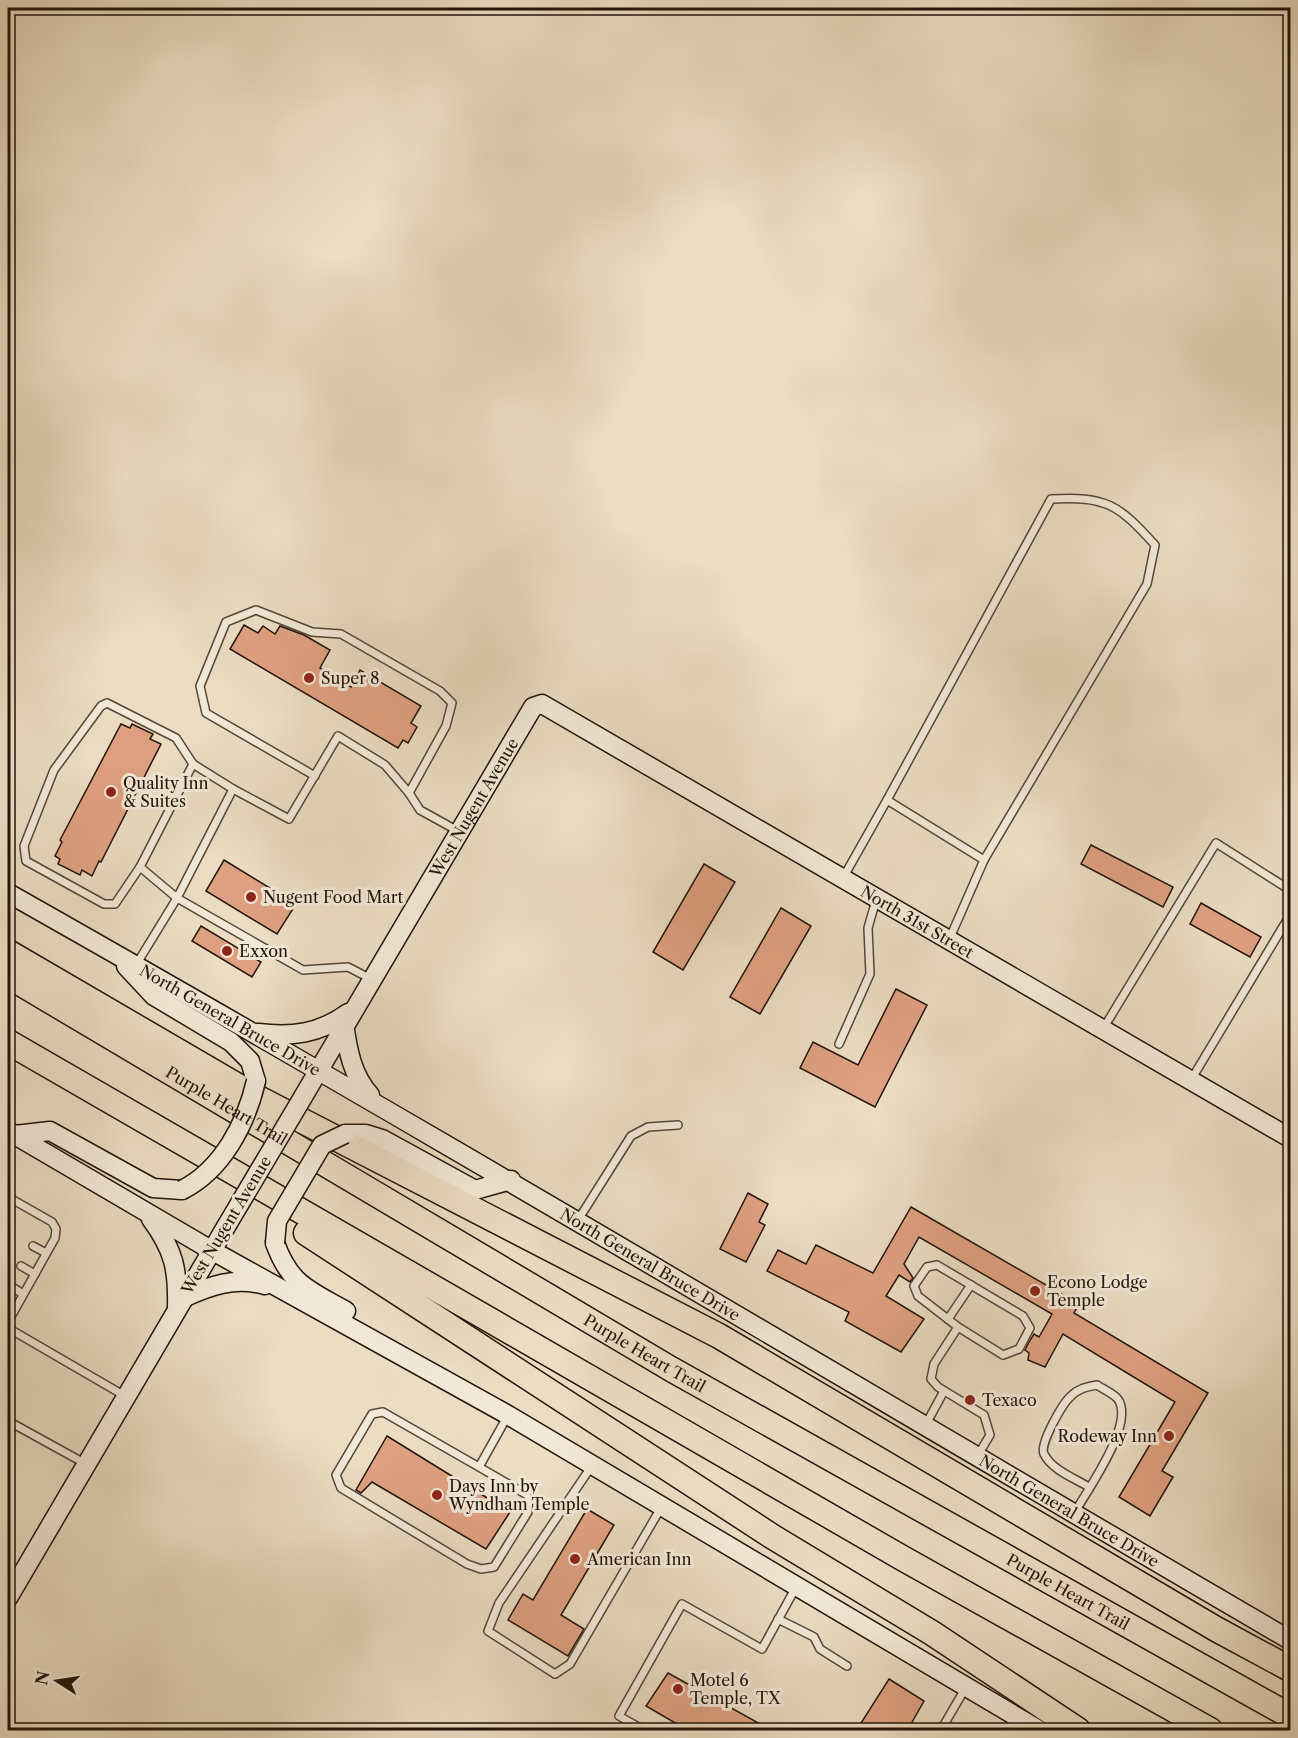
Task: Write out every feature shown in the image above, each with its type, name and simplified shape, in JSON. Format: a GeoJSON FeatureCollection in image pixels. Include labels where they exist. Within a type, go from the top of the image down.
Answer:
{"type":"FeatureCollection","features":[{"type":"Feature","properties":{"kind":"highway"},"geometry":{"type":"LineString","coordinates":[[8,952],[260,1099],[719,1336],[1185,1611],[1290,1669]]}},
{"type":"Feature","properties":{"kind":"highway","name":"Purple Heart Trail"},"geometry":{"type":"LineString","coordinates":[[8,976],[671,1369],[1290,1716]]}},
{"type":"Feature","properties":{"kind":"highway"},"geometry":{"type":"LineString","coordinates":[[8,1042],[904,1559],[1210,1731]]}},
{"type":"Feature","properties":{"kind":"highway"},"geometry":{"type":"LineString","coordinates":[[81,1086],[774,1538],[932,1633],[1078,1731]]}},
{"type":"Feature","properties":{"kind":"main road","name":"West Nugent Avenue"},"geometry":{"type":"LineString","coordinates":[[8,1598],[458,831],[533,707],[542,704]]}},
{"type":"Feature","properties":{"kind":"main road","name":"North 31st Street"},"geometry":{"type":"LineString","coordinates":[[542,704],[1290,1138]]}},
{"type":"Feature","properties":{"kind":"main road","name":"North General Bruce Drive"},"geometry":{"type":"LineString","coordinates":[[8,893],[511,1180],[925,1427],[1290,1640]]}},
{"type":"Feature","properties":{"kind":"main road"},"geometry":{"type":"LineString","coordinates":[[11,1133],[50,1131],[153,1188],[182,1190],[201,1180],[221,1159],[250,1106],[256,1081],[250,1061],[231,1042],[154,996],[115,953]]}},
{"type":"Feature","properties":{"kind":"main road"},"geometry":{"type":"LineString","coordinates":[[253,1033],[281,1036],[308,1034],[332,1024],[354,1008]]}},
{"type":"Feature","properties":{"kind":"main road"},"geometry":{"type":"LineString","coordinates":[[344,1024],[349,1055],[358,1082],[380,1106]]}},
{"type":"Feature","properties":{"kind":"main road"},"geometry":{"type":"LineString","coordinates":[[11,1133],[211,1250],[508,1415],[1039,1731]]}},
{"type":"Feature","properties":{"kind":"main road"},"geometry":{"type":"LineString","coordinates":[[370,1338],[362,1321],[296,1279],[284,1267],[275,1243],[277,1221],[322,1145],[345,1134],[366,1134],[382,1139],[475,1190],[511,1180]]}},
{"type":"Feature","properties":{"kind":"main road"},"geometry":{"type":"LineString","coordinates":[[147,1213],[167,1241],[177,1274],[180,1303],[215,1283],[250,1281],[283,1290]]}},
{"type":"Feature","properties":{"kind":"lane"},"geometry":{"type":"LineString","coordinates":[[843,878],[1051,499],[1088,497],[1127,513],[1155,545],[1147,584],[984,860],[949,940]]}},
{"type":"Feature","properties":{"kind":"lane"},"geometry":{"type":"LineString","coordinates":[[1290,516],[1288,523],[1290,537]]}},
{"type":"Feature","properties":{"kind":"lane"},"geometry":{"type":"LineString","coordinates":[[315,776],[206,713],[200,686],[226,622],[256,610],[312,633],[341,634],[440,691],[452,703],[446,726],[409,793]]}},
{"type":"Feature","properties":{"kind":"lane"},"geometry":{"type":"LineString","coordinates":[[193,764],[140,867],[115,904],[104,904],[26,861],[24,846],[54,770],[101,706],[107,703],[176,738],[193,764],[232,789],[289,819],[338,736],[385,765],[420,810],[458,831]]}},
{"type":"Feature","properties":{"kind":"lane"},"geometry":{"type":"LineString","coordinates":[[136,965],[177,898],[232,789]]}},
{"type":"Feature","properties":{"kind":"lane"},"geometry":{"type":"LineString","coordinates":[[887,800],[984,860]]}},
{"type":"Feature","properties":{"kind":"lane"},"geometry":{"type":"LineString","coordinates":[[1103,1029],[1216,843],[1290,890]]}},
{"type":"Feature","properties":{"kind":"lane"},"geometry":{"type":"LineString","coordinates":[[140,867],[177,898],[303,970],[348,968],[371,979]]}},
{"type":"Feature","properties":{"kind":"lane"},"geometry":{"type":"LineString","coordinates":[[838,1044],[870,974],[868,928],[876,897]]}},
{"type":"Feature","properties":{"kind":"lane"},"geometry":{"type":"LineString","coordinates":[[1191,1080],[1290,915]]}},
{"type":"Feature","properties":{"kind":"lane"},"geometry":{"type":"LineString","coordinates":[[578,1220],[631,1136],[648,1127],[678,1125]]}},
{"type":"Feature","properties":{"kind":"lane"},"geometry":{"type":"LineString","coordinates":[[8,1197],[52,1222],[56,1229],[55,1238],[8,1322]]}},
{"type":"Feature","properties":{"kind":"lane"},"geometry":{"type":"LineString","coordinates":[[33,1246],[46,1253]]}},
{"type":"Feature","properties":{"kind":"lane"},"geometry":{"type":"LineString","coordinates":[[937,1265],[971,1285],[1023,1316],[1030,1328],[1019,1349],[1003,1355],[948,1319],[918,1296],[914,1286],[927,1267],[937,1265]]}},
{"type":"Feature","properties":{"kind":"lane"},"geometry":{"type":"LineString","coordinates":[[21,1266],[35,1274]]}},
{"type":"Feature","properties":{"kind":"lane"},"geometry":{"type":"LineString","coordinates":[[9,1285],[23,1294]]}},
{"type":"Feature","properties":{"kind":"lane"},"geometry":{"type":"LineString","coordinates":[[948,1319],[971,1285]]}},
{"type":"Feature","properties":{"kind":"lane"},"geometry":{"type":"LineString","coordinates":[[958,1327],[934,1364],[931,1379],[944,1391],[984,1415],[990,1435],[977,1457]]}},
{"type":"Feature","properties":{"kind":"lane"},"geometry":{"type":"LineString","coordinates":[[8,1328],[125,1397]]}},
{"type":"Feature","properties":{"kind":"lane"},"geometry":{"type":"LineString","coordinates":[[1074,1514],[1117,1437],[1124,1417],[1118,1398],[1097,1385],[1082,1387],[1070,1397],[1043,1441],[1042,1451],[1051,1464],[1089,1487]]}},
{"type":"Feature","properties":{"kind":"lane"},"geometry":{"type":"LineString","coordinates":[[925,1427],[944,1391]]}},
{"type":"Feature","properties":{"kind":"lane"},"geometry":{"type":"LineString","coordinates":[[383,1412],[479,1467],[529,1496],[528,1512],[494,1567],[481,1569],[467,1564],[341,1488],[336,1475],[372,1414],[383,1412]]}},
{"type":"Feature","properties":{"kind":"lane"},"geometry":{"type":"LineString","coordinates":[[479,1467],[508,1415]]}},
{"type":"Feature","properties":{"kind":"lane"},"geometry":{"type":"LineString","coordinates":[[8,1421],[86,1464]]}},
{"type":"Feature","properties":{"kind":"lane"},"geometry":{"type":"LineString","coordinates":[[592,1465],[499,1603],[488,1631],[546,1669],[555,1674],[570,1664],[663,1506]]}},
{"type":"Feature","properties":{"kind":"lane"},"geometry":{"type":"LineString","coordinates":[[644,1731],[619,1716],[682,1604],[762,1649],[796,1586]]}},
{"type":"Feature","properties":{"kind":"lane"},"geometry":{"type":"LineString","coordinates":[[778,1618],[814,1637],[820,1649],[847,1666]]}},
{"type":"Feature","properties":{"kind":"lane"},"geometry":{"type":"LineString","coordinates":[[941,1731],[966,1688]]}},
{"type":"Feature","properties":{"kind":"building","name":"Super 8"},"geometry":{"type":"Polygon","coordinates":[[[244,625],[258,633],[263,626],[275,634],[280,626],[304,635],[330,650],[320,668],[351,687],[360,670],[421,706],[411,723],[417,727],[408,743],[403,740],[398,748],[230,649],[244,625]]]}},
{"type":"Feature","properties":{"kind":"building","name":"Quality Inn & Suites"},"geometry":{"type":"Polygon","coordinates":[[[121,724],[130,728],[132,724],[153,734],[150,739],[161,744],[101,862],[99,861],[92,876],[82,870],[80,875],[58,864],[60,859],[55,856],[62,842],[60,840],[121,724]]]}},
{"type":"Feature","properties":{"kind":"building"},"geometry":{"type":"Polygon","coordinates":[[[1091,845],[1173,887],[1163,907],[1081,864],[1091,845]]]}},
{"type":"Feature","properties":{"kind":"building","name":"Nugent Food Mart"},"geometry":{"type":"Polygon","coordinates":[[[224,860],[296,904],[277,934],[206,891],[224,860]]]}},
{"type":"Feature","properties":{"kind":"building"},"geometry":{"type":"Polygon","coordinates":[[[704,864],[735,882],[683,970],[653,952],[704,864]]]}},
{"type":"Feature","properties":{"kind":"building"},"geometry":{"type":"Polygon","coordinates":[[[1201,903],[1261,937],[1250,957],[1190,924],[1201,903]]]}},
{"type":"Feature","properties":{"kind":"building"},"geometry":{"type":"Polygon","coordinates":[[[781,908],[811,926],[760,1014],[730,997],[781,908]]]}},
{"type":"Feature","properties":{"kind":"building","name":"Exxon"},"geometry":{"type":"Polygon","coordinates":[[[201,926],[261,962],[252,977],[192,941],[201,926]]]}},
{"type":"Feature","properties":{"kind":"building"},"geometry":{"type":"Polygon","coordinates":[[[896,989],[927,1005],[875,1107],[800,1068],[813,1042],[858,1065],[896,989]]]}},
{"type":"Feature","properties":{"kind":"building"},"geometry":{"type":"Polygon","coordinates":[[[748,1193],[768,1204],[759,1222],[765,1225],[746,1262],[720,1249],[748,1193]]]}},
{"type":"Feature","properties":{"kind":"building"},"geometry":{"type":"Polygon","coordinates":[[[911,1207],[1079,1304],[1074,1313],[1208,1393],[1162,1471],[1173,1477],[1150,1516],[1119,1497],[1175,1402],[1063,1334],[1045,1367],[1028,1360],[1029,1353],[1025,1350],[1029,1342],[1034,1334],[1039,1337],[1052,1314],[919,1237],[904,1264],[913,1278],[910,1282],[899,1275],[886,1296],[924,1319],[901,1352],[845,1321],[849,1312],[767,1271],[778,1250],[806,1264],[816,1245],[873,1273],[911,1207]]]}},
{"type":"Feature","properties":{"kind":"building","name":"Days Inn by Wyndham Temple"},"geometry":{"type":"Polygon","coordinates":[[[387,1436],[510,1512],[486,1549],[372,1482],[361,1493],[356,1490],[387,1436]]]}},
{"type":"Feature","properties":{"kind":"building","name":"American Inn"},"geometry":{"type":"Polygon","coordinates":[[[587,1509],[614,1525],[561,1615],[584,1629],[568,1656],[508,1620],[523,1594],[533,1600],[587,1509]]]}},
{"type":"Feature","properties":{"kind":"building","name":"Motel 6 Temple, TX"},"geometry":{"type":"Polygon","coordinates":[[[668,1673],[773,1731],[689,1731],[646,1706],[668,1673]]]}},
{"type":"Feature","properties":{"kind":"building"},"geometry":{"type":"Polygon","coordinates":[[[889,1679],[924,1701],[907,1731],[856,1731],[889,1679]]]}},
{"type":"Feature","properties":{"kind":"place","name":"Super 8"},"geometry":{"type":"Point","coordinates":[309,678]}},
{"type":"Feature","properties":{"kind":"place","name":"Quality Inn & Suites"},"geometry":{"type":"Point","coordinates":[111,792]}},
{"type":"Feature","properties":{"kind":"place","name":"Nugent Food Mart"},"geometry":{"type":"Point","coordinates":[251,897]}},
{"type":"Feature","properties":{"kind":"place","name":"Exxon"},"geometry":{"type":"Point","coordinates":[227,951]}},
{"type":"Feature","properties":{"kind":"place","name":"Econo Lodge Temple"},"geometry":{"type":"Point","coordinates":[1035,1291]}},
{"type":"Feature","properties":{"kind":"place","name":"Texaco"},"geometry":{"type":"Point","coordinates":[970,1400]}},
{"type":"Feature","properties":{"kind":"place","name":"Rodeway Inn"},"geometry":{"type":"Point","coordinates":[1169,1436]}},
{"type":"Feature","properties":{"kind":"place","name":"Days Inn by Wyndham Temple"},"geometry":{"type":"Point","coordinates":[437,1495]}},
{"type":"Feature","properties":{"kind":"place","name":"American Inn"},"geometry":{"type":"Point","coordinates":[575,1559]}},
{"type":"Feature","properties":{"kind":"place","name":"Motel 6 Temple, TX"},"geometry":{"type":"Point","coordinates":[678,1689]}}]}
